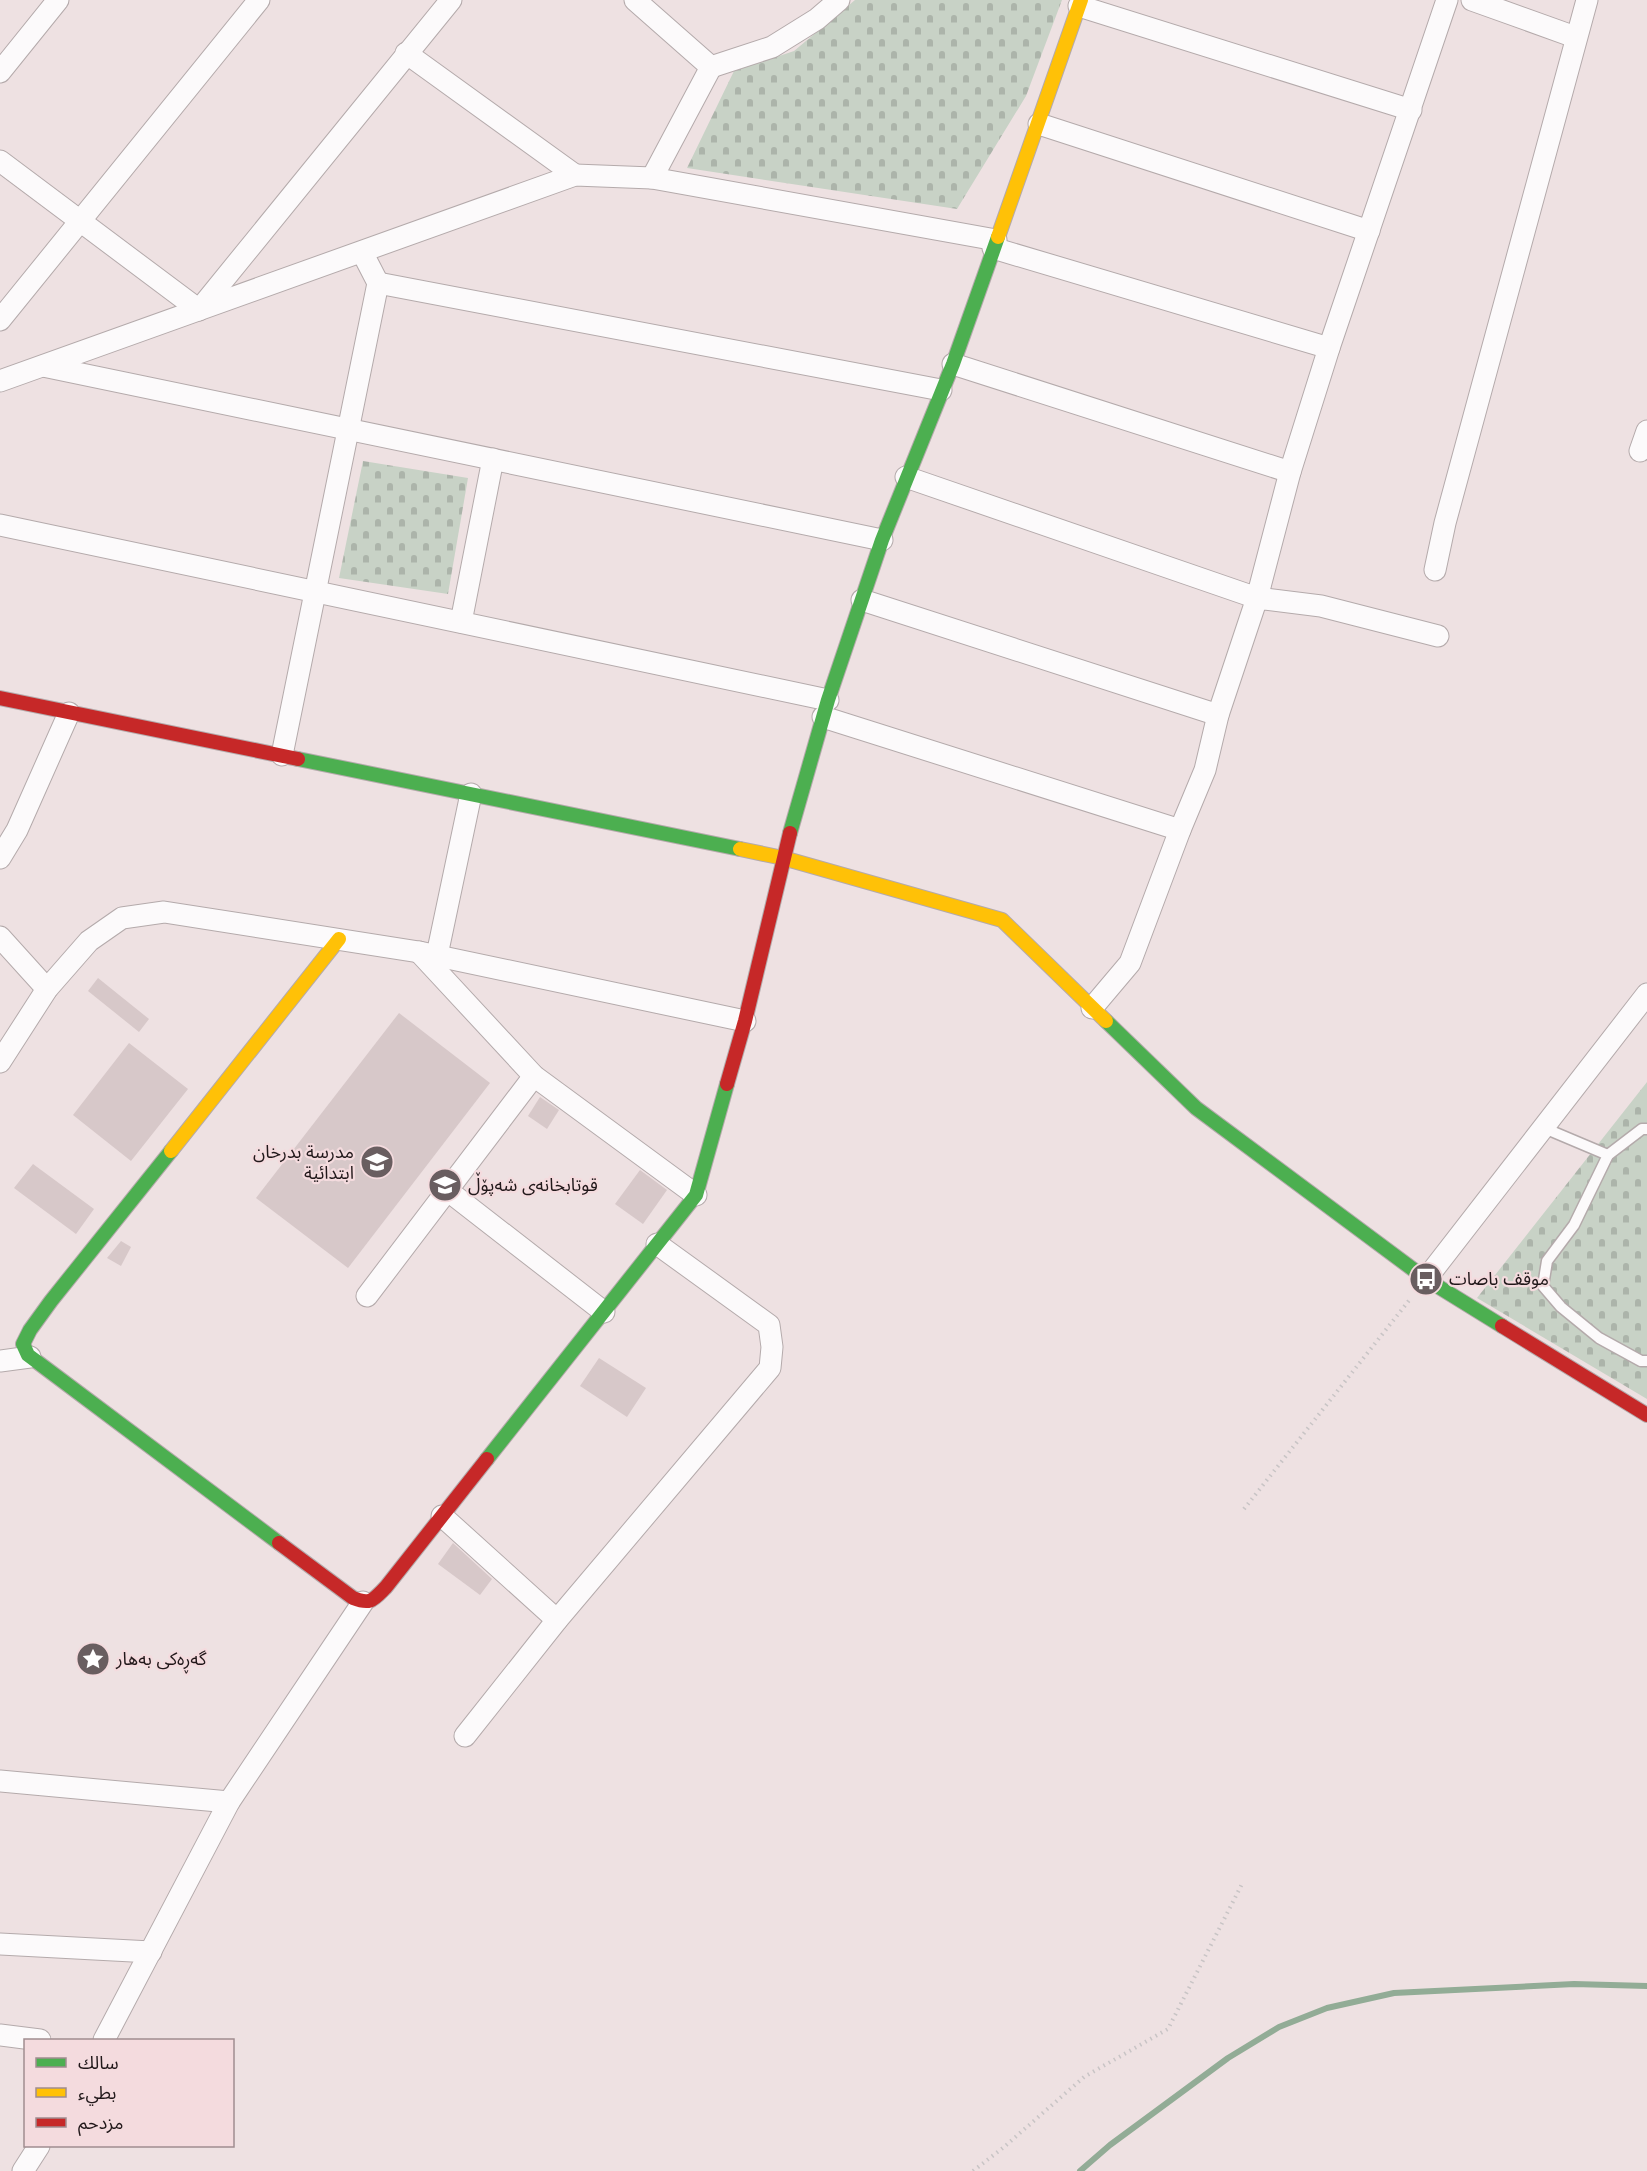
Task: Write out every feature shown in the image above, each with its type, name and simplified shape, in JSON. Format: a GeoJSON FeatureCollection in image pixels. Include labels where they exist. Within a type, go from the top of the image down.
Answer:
{"type":"FeatureCollection","features":[{"type":"Feature","properties":{"kind":"street"},"geometry":{"type":"LineString","coordinates":[[0,72],[58,0]]}},
{"type":"Feature","properties":{"kind":"street"},"geometry":{"type":"LineString","coordinates":[[0,320],[259,0]]}},
{"type":"Feature","properties":{"kind":"street"},"geometry":{"type":"LineString","coordinates":[[199,310],[406,53],[452,0]]}},
{"type":"Feature","properties":{"kind":"street"},"geometry":{"type":"LineString","coordinates":[[635,0],[711,67]]}},
{"type":"Feature","properties":{"kind":"street"},"geometry":{"type":"LineString","coordinates":[[652,178],[711,67],[772,47],[817,18],[839,0]]}},
{"type":"Feature","properties":{"kind":"street"},"geometry":{"type":"LineString","coordinates":[[1092,1008],[1130,963],[1205,770],[1218,715],[1257,597],[1290,472],[1329,348],[1447,0]]}},
{"type":"Feature","properties":{"kind":"street"},"geometry":{"type":"LineString","coordinates":[[1472,0],[1575,37]]}},
{"type":"Feature","properties":{"kind":"street"},"geometry":{"type":"LineString","coordinates":[[1435,570],[1445,523],[1575,37],[1587,0]]}},
{"type":"Feature","properties":{"kind":"street"},"geometry":{"type":"LineString","coordinates":[[339,939],[51,1301],[23,1344],[30,1357],[352,1598],[363,1602],[372,1601],[379,1594],[696,1195],[745,1021],[783,858],[826,708],[882,540],[953,364],[1080,3],[1411,110]]}},
{"type":"Feature","properties":{"kind":"street"},"geometry":{"type":"LineString","coordinates":[[406,53],[575,175]]}},
{"type":"Feature","properties":{"kind":"street"},"geometry":{"type":"LineString","coordinates":[[1039,124],[1369,231]]}},
{"type":"Feature","properties":{"kind":"street"},"geometry":{"type":"LineString","coordinates":[[0,161],[199,310]]}},
{"type":"Feature","properties":{"kind":"street"},"geometry":{"type":"LineString","coordinates":[[0,381],[575,175],[652,178],[994,244],[1329,348]]}},
{"type":"Feature","properties":{"kind":"street"},"geometry":{"type":"LineString","coordinates":[[282,755],[378,283],[362,252]]}},
{"type":"Feature","properties":{"kind":"street"},"geometry":{"type":"LineString","coordinates":[[378,283],[941,390]]}},
{"type":"Feature","properties":{"kind":"street"},"geometry":{"type":"LineString","coordinates":[[953,364],[1290,472]]}},
{"type":"Feature","properties":{"kind":"street"},"geometry":{"type":"LineString","coordinates":[[43,366],[882,540]]}},
{"type":"Feature","properties":{"kind":"street"},"geometry":{"type":"LineString","coordinates":[[1641,451],[1647,430]]}},
{"type":"Feature","properties":{"kind":"street"},"geometry":{"type":"LineString","coordinates":[[461,622],[493,459]]}},
{"type":"Feature","properties":{"kind":"street"},"geometry":{"type":"LineString","coordinates":[[906,477],[1257,597],[1322,606],[1438,636]]}},
{"type":"Feature","properties":{"kind":"street"},"geometry":{"type":"LineString","coordinates":[[0,525],[461,622],[826,708],[1180,830]]}},
{"type":"Feature","properties":{"kind":"street"},"geometry":{"type":"LineString","coordinates":[[862,600],[1218,715]]}},
{"type":"Feature","properties":{"kind":"street"},"geometry":{"type":"LineString","coordinates":[[0,698],[783,858],[1002,920],[1196,1108],[1426,1279],[1647,1415]]}},
{"type":"Feature","properties":{"kind":"street"},"geometry":{"type":"LineString","coordinates":[[0,858],[8,830],[69,712]]}},
{"type":"Feature","properties":{"kind":"street"},"geometry":{"type":"LineString","coordinates":[[428,953],[471,794]]}},
{"type":"Feature","properties":{"kind":"street"},"geometry":{"type":"LineString","coordinates":[[0,1062],[47,989],[89,942],[122,918],[164,912],[428,953],[745,1021]]}},
{"type":"Feature","properties":{"kind":"street"},"geometry":{"type":"LineString","coordinates":[[0,936],[47,989]]}},
{"type":"Feature","properties":{"kind":"street"},"geometry":{"type":"LineString","coordinates":[[428,953],[534,1076],[696,1195]]}},
{"type":"Feature","properties":{"kind":"street"},"geometry":{"type":"LineString","coordinates":[[1426,1279],[1647,994]]}},
{"type":"Feature","properties":{"kind":"street"},"geometry":{"type":"LineString","coordinates":[[367,1296],[534,1076]]}},
{"type":"Feature","properties":{"kind":"street"},"geometry":{"type":"LineString","coordinates":[[447,1190],[604,1312]]}},
{"type":"Feature","properties":{"kind":"street"},"geometry":{"type":"LineString","coordinates":[[465,1736],[557,1620],[770,1368],[772,1347],[769,1325],[657,1244]]}},
{"type":"Feature","properties":{"kind":"street"},"geometry":{"type":"LineString","coordinates":[[0,1361],[30,1357]]}},
{"type":"Feature","properties":{"kind":"street"},"geometry":{"type":"LineString","coordinates":[[442,1516],[557,1620]]}},
{"type":"Feature","properties":{"kind":"street"},"geometry":{"type":"LineString","coordinates":[[105,2039],[229,1802],[363,1602]]}},
{"type":"Feature","properties":{"kind":"street"},"geometry":{"type":"LineString","coordinates":[[0,1781],[229,1802]]}},
{"type":"Feature","properties":{"kind":"street"},"geometry":{"type":"LineString","coordinates":[[0,1944],[151,1952]]}},
{"type":"Feature","properties":{"kind":"street"},"geometry":{"type":"LineString","coordinates":[[0,2035],[32,2039]]}},
{"type":"Feature","properties":{"kind":"street"},"geometry":{"type":"LineString","coordinates":[[23,2171],[38,2147]]}},
{"type":"Feature","properties":{"kind":"lane"},"geometry":{"type":"LineString","coordinates":[[1544,1128],[1608,1155]]}},
{"type":"Feature","properties":{"kind":"lane"},"geometry":{"type":"LineString","coordinates":[[1647,1129],[1642,1129],[1608,1155],[1574,1225],[1547,1261],[1543,1286],[1561,1307],[1599,1338],[1641,1361],[1647,1361]]}},
{"type":"Feature","properties":{"kind":"path"},"geometry":{"type":"LineString","coordinates":[[1244,1509],[1426,1279]]}},
{"type":"Feature","properties":{"kind":"path"},"geometry":{"type":"LineString","coordinates":[[973,2171],[1084,2077],[1168,2029],[1242,1884]]}},
{"type":"Feature","properties":{"kind":"green space"},"geometry":{"type":"Polygon","coordinates":[[[855,0],[1062,0],[1026,96],[957,209],[687,168],[734,71],[794,51],[855,0]]]}},
{"type":"Feature","properties":{"kind":"green space"},"geometry":{"type":"Polygon","coordinates":[[[363,461],[468,478],[448,594],[339,578],[363,461]]]}},
{"type":"Feature","properties":{"kind":"green space"},"geometry":{"type":"Polygon","coordinates":[[[1647,1082],[1647,1399],[1477,1298],[1647,1082]]]}},
{"type":"Feature","properties":{"kind":"building"},"geometry":{"type":"Polygon","coordinates":[[[98,978],[149,1019],[139,1032],[88,991],[98,978]]]}},
{"type":"Feature","properties":{"kind":"building"},"geometry":{"type":"Polygon","coordinates":[[[399,1013],[490,1083],[348,1268],[256,1198],[399,1013]]]}},
{"type":"Feature","properties":{"kind":"building"},"geometry":{"type":"Polygon","coordinates":[[[129,1043],[188,1089],[131,1161],[73,1115],[129,1043]]]}},
{"type":"Feature","properties":{"kind":"building"},"geometry":{"type":"Polygon","coordinates":[[[540,1097],[559,1110],[547,1129],[528,1116],[540,1097]]]}},
{"type":"Feature","properties":{"kind":"building"},"geometry":{"type":"Polygon","coordinates":[[[33,1164],[94,1209],[76,1234],[14,1188],[33,1164]]]}},
{"type":"Feature","properties":{"kind":"building"},"geometry":{"type":"Polygon","coordinates":[[[640,1170],[667,1190],[643,1224],[615,1204],[640,1170]]]}},
{"type":"Feature","properties":{"kind":"building"},"geometry":{"type":"Polygon","coordinates":[[[121,1241],[131,1247],[121,1266],[107,1258],[121,1241]]]}},
{"type":"Feature","properties":{"kind":"building"},"geometry":{"type":"Polygon","coordinates":[[[599,1358],[646,1388],[627,1417],[580,1386],[599,1358]]]}},
{"type":"Feature","properties":{"kind":"building"},"geometry":{"type":"Polygon","coordinates":[[[453,1543],[492,1579],[480,1595],[438,1564],[453,1543]]]}},
{"type":"Feature","properties":{"kind":"waterway"},"geometry":{"type":"LineString","coordinates":[[1080,2171],[1110,2145],[1228,2058],[1279,2027],[1327,2008],[1394,1993],[1574,1984],[1647,1986]]}},
{"type":"Feature","properties":{"kind":"traffic: fast"},"geometry":{"type":"LineString","coordinates":[[790,833],[828,700],[882,540],[953,364],[998,237]]}},
{"type":"Feature","properties":{"kind":"traffic: fast"},"geometry":{"type":"LineString","coordinates":[[298,759],[740,849]]}},
{"type":"Feature","properties":{"kind":"traffic: fast"},"geometry":{"type":"LineString","coordinates":[[1106,1021],[1196,1108],[1426,1279],[1502,1326]]}},
{"type":"Feature","properties":{"kind":"traffic: fast"},"geometry":{"type":"LineString","coordinates":[[487,1459],[696,1195],[727,1084]]}},
{"type":"Feature","properties":{"kind":"traffic: fast"},"geometry":{"type":"LineString","coordinates":[[171,1151],[51,1301],[23,1344],[28,1355],[279,1543]]}},
{"type":"Feature","properties":{"kind":"traffic: slow"},"geometry":{"type":"LineString","coordinates":[[998,237],[1081,0]]}},
{"type":"Feature","properties":{"kind":"traffic: slow"},"geometry":{"type":"LineString","coordinates":[[740,849],[783,858],[1002,920],[1106,1021]]}},
{"type":"Feature","properties":{"kind":"traffic: slow"},"geometry":{"type":"LineString","coordinates":[[171,1151],[339,939]]}},
{"type":"Feature","properties":{"kind":"traffic: jam"},"geometry":{"type":"LineString","coordinates":[[0,698],[298,759]]}},
{"type":"Feature","properties":{"kind":"traffic: jam"},"geometry":{"type":"LineString","coordinates":[[727,1084],[745,1021],[790,833]]}},
{"type":"Feature","properties":{"kind":"traffic: jam"},"geometry":{"type":"LineString","coordinates":[[1502,1326],[1647,1415]]}},
{"type":"Feature","properties":{"kind":"traffic: jam"},"geometry":{"type":"LineString","coordinates":[[279,1543],[353,1598],[371,1600],[386,1587],[487,1459]]}},
{"type":"Feature","properties":{"kind":"place","name":"مدرسة بدرخان ابتدائية"},"geometry":{"type":"Point","coordinates":[377,1162]}},
{"type":"Feature","properties":{"kind":"place","name":"قوتابخانەی شەپۆڵ"},"geometry":{"type":"Point","coordinates":[445,1185]}},
{"type":"Feature","properties":{"kind":"place","name":"موقف باصات"},"geometry":{"type":"Point","coordinates":[1426,1279]}},
{"type":"Feature","properties":{"kind":"place","name":"گەڕەکی بەهار"},"geometry":{"type":"Point","coordinates":[93,1659]}}]}
